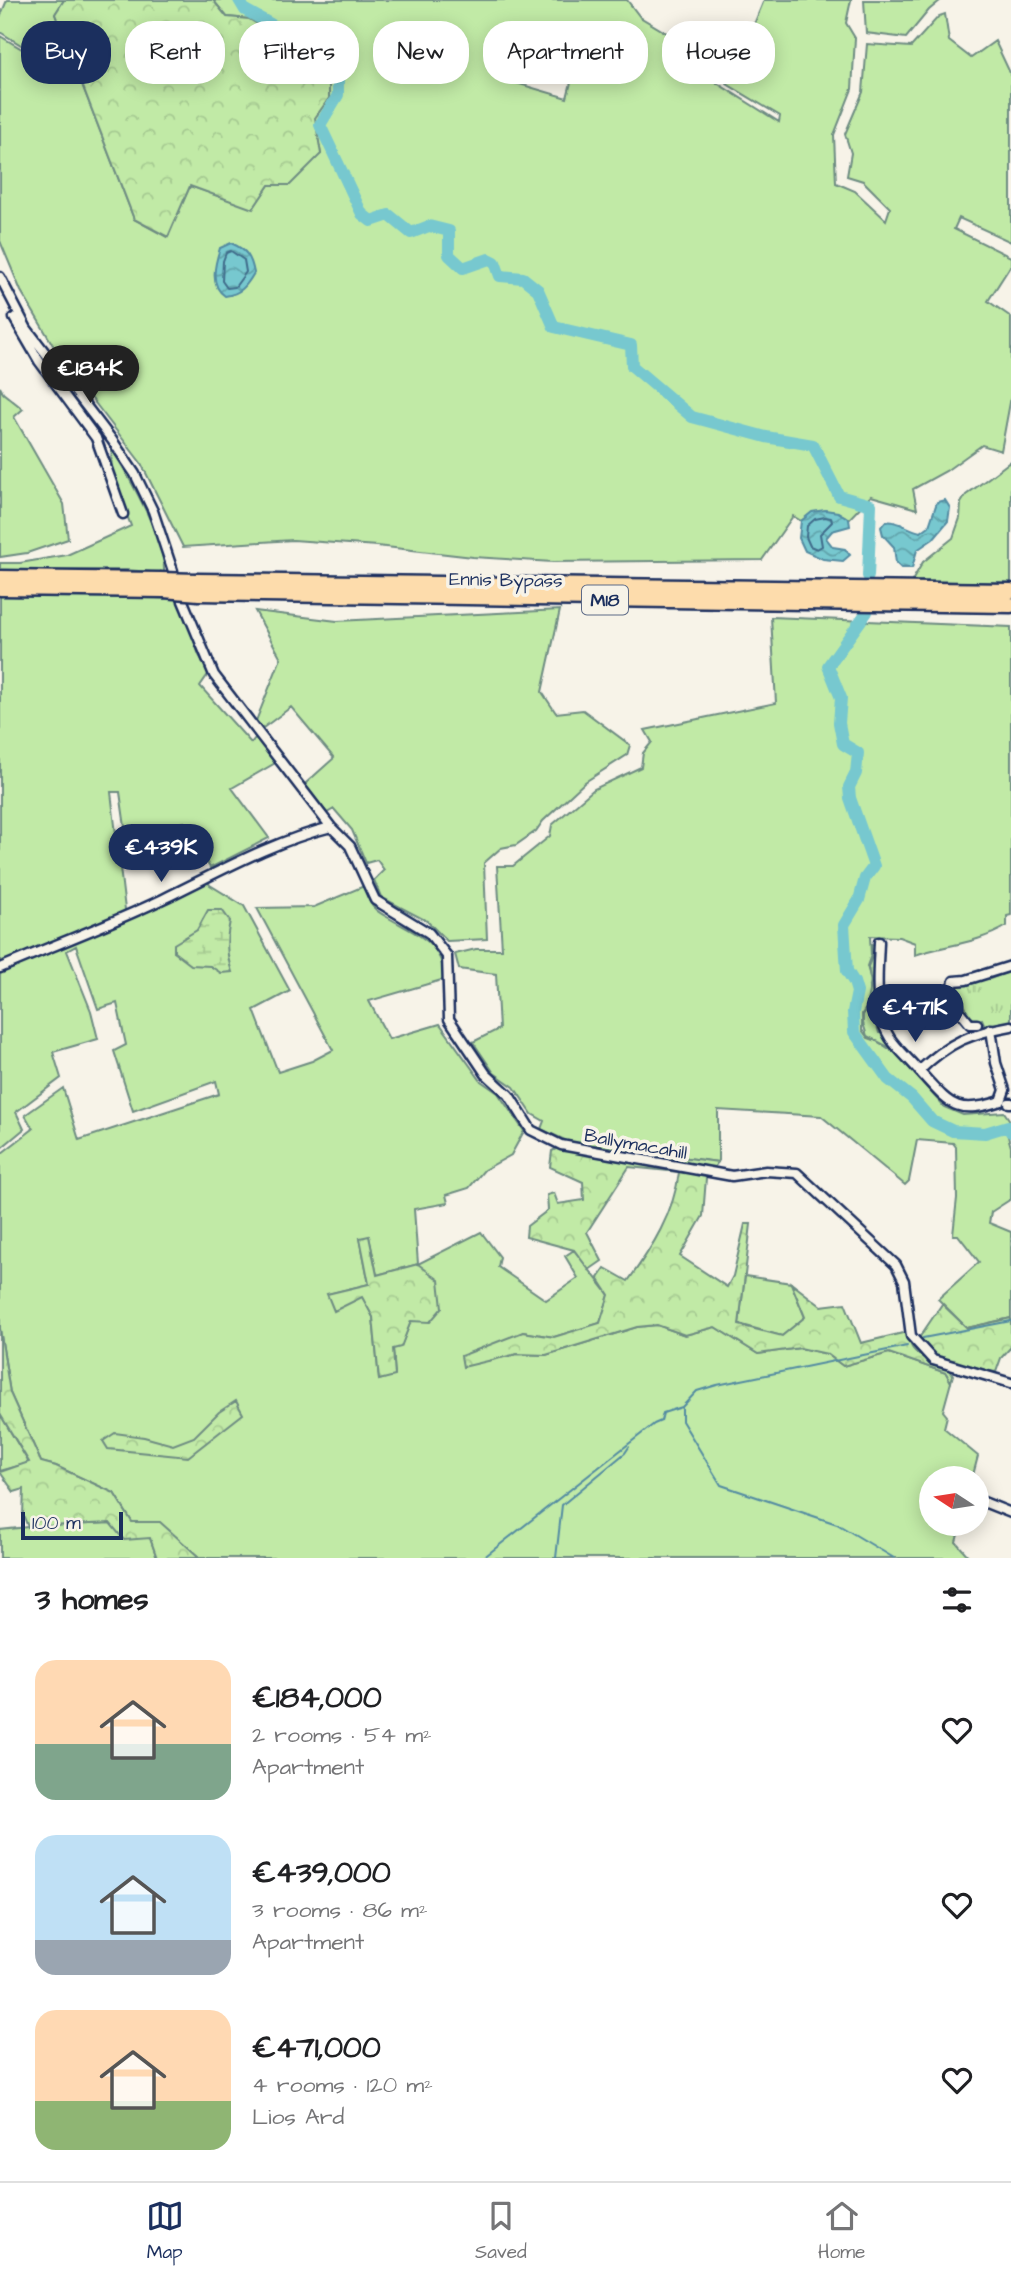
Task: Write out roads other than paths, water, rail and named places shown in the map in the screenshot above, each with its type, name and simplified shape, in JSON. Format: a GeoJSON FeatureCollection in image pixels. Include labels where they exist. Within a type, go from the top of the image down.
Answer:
{"type":"FeatureCollection","features":[{"type":"Feature","properties":{"kind":"highway","name":"Ennis Bypass"},"geometry":{"type":"LineString","coordinates":[[0,578],[198,587],[1011,606]]}},
{"type":"Feature","properties":{"kind":"highway","name":"Ennis Bypass"},"geometry":{"type":"LineString","coordinates":[[0,588],[162,585]]}},
{"type":"Feature","properties":{"kind":"highway","name":"Ennis Bypass"},"geometry":{"type":"LineString","coordinates":[[198,587],[1007,590]]}},
{"type":"Feature","properties":{"kind":"street"},"geometry":{"type":"LineString","coordinates":[[0,277],[27,329],[135,474],[153,511],[173,571]]}},
{"type":"Feature","properties":{"kind":"street"},"geometry":{"type":"LineString","coordinates":[[14,318],[39,361],[96,438],[123,513]]}},
{"type":"Feature","properties":{"kind":"street"},"geometry":{"type":"LineString","coordinates":[[39,361],[47,355]]}},
{"type":"Feature","properties":{"kind":"street"},"geometry":{"type":"LineString","coordinates":[[99,448],[112,440]]}},
{"type":"Feature","properties":{"kind":"street","name":"Ballymacahill"},"geometry":{"type":"LineString","coordinates":[[183,601],[214,675],[331,827],[350,846],[374,900],[429,933],[447,956],[449,1019],[486,1074],[509,1095],[531,1130],[561,1145],[732,1176],[766,1171],[797,1173],[896,1265],[904,1281],[911,1336],[933,1360],[1011,1382]]}},
{"type":"Feature","properties":{"kind":"street"},"geometry":{"type":"LineString","coordinates":[[0,968],[162,900],[246,856],[298,835],[331,827]]}},
{"type":"Feature","properties":{"kind":"street"},"geometry":{"type":"LineString","coordinates":[[879,942],[878,979],[883,1021],[890,1037],[946,1100],[963,1108],[979,1108],[1001,1101],[1005,1090],[996,1063],[991,1029]]}},
{"type":"Feature","properties":{"kind":"street"},"geometry":{"type":"LineString","coordinates":[[977,1024],[970,1024],[953,1001],[950,989],[954,981],[1011,966]]}},
{"type":"Feature","properties":{"kind":"street"},"geometry":{"type":"LineString","coordinates":[[919,1071],[939,1052],[963,1038],[1011,1026]]}},
{"type":"Feature","properties":{"kind":"street"},"geometry":{"type":"LineString","coordinates":[[989,1504],[1011,1513]]}},
{"type":"Feature","properties":{"kind":"water"},"geometry":{"type":"Polygon","coordinates":[[[231,243],[247,255],[254,273],[242,289],[225,296],[217,286],[215,267],[220,248],[231,243]]]}},
{"type":"Feature","properties":{"kind":"water"},"geometry":{"type":"Polygon","coordinates":[[[945,500],[950,508],[948,521],[933,539],[917,550],[912,568],[901,568],[896,563],[894,547],[883,535],[881,527],[885,522],[894,522],[921,532],[929,526],[937,502],[945,500]]]}},
{"type":"Feature","properties":{"kind":"water"},"geometry":{"type":"Polygon","coordinates":[[[812,512],[838,512],[849,519],[850,526],[832,531],[826,538],[833,547],[845,549],[850,555],[843,561],[823,559],[805,551],[799,538],[801,521],[812,512]]]}},
{"type":"Feature","properties":{"kind":"waterway"},"geometry":{"type":"LineString","coordinates":[[239,0],[245,10],[338,61],[338,95],[320,125],[362,214],[371,221],[389,215],[411,233],[429,226],[449,231],[449,255],[463,268],[489,259],[495,262],[500,276],[523,278],[538,290],[554,327],[631,345],[632,366],[692,417],[766,437],[813,445],[839,496],[871,505],[868,576]]}},
{"type":"Feature","properties":{"kind":"waterway"},"geometry":{"type":"LineString","coordinates":[[867,612],[828,666],[841,698],[839,723],[843,744],[858,753],[856,773],[849,787],[850,798],[874,866],[865,878],[859,900],[844,925],[847,971],[857,992],[853,1012],[854,1032],[888,1079],[912,1098],[932,1121],[953,1131],[985,1133],[1008,1126],[1011,1132]]}},
{"type":"Feature","properties":{"kind":"waterway"},"geometry":{"type":"LineString","coordinates":[[923,1338],[1011,1321]]}},
{"type":"Feature","properties":{"kind":"waterway"},"geometry":{"type":"LineString","coordinates":[[483,1558],[661,1421],[663,1413],[682,1407],[697,1391],[907,1346]]}},
{"type":"Feature","properties":{"kind":"waterway"},"geometry":{"type":"LineString","coordinates":[[682,1408],[682,1421],[721,1485],[837,1524],[894,1558]]}},
{"type":"Feature","properties":{"kind":"waterway"},"geometry":{"type":"LineString","coordinates":[[556,1558],[562,1505],[629,1447]]}}]}
